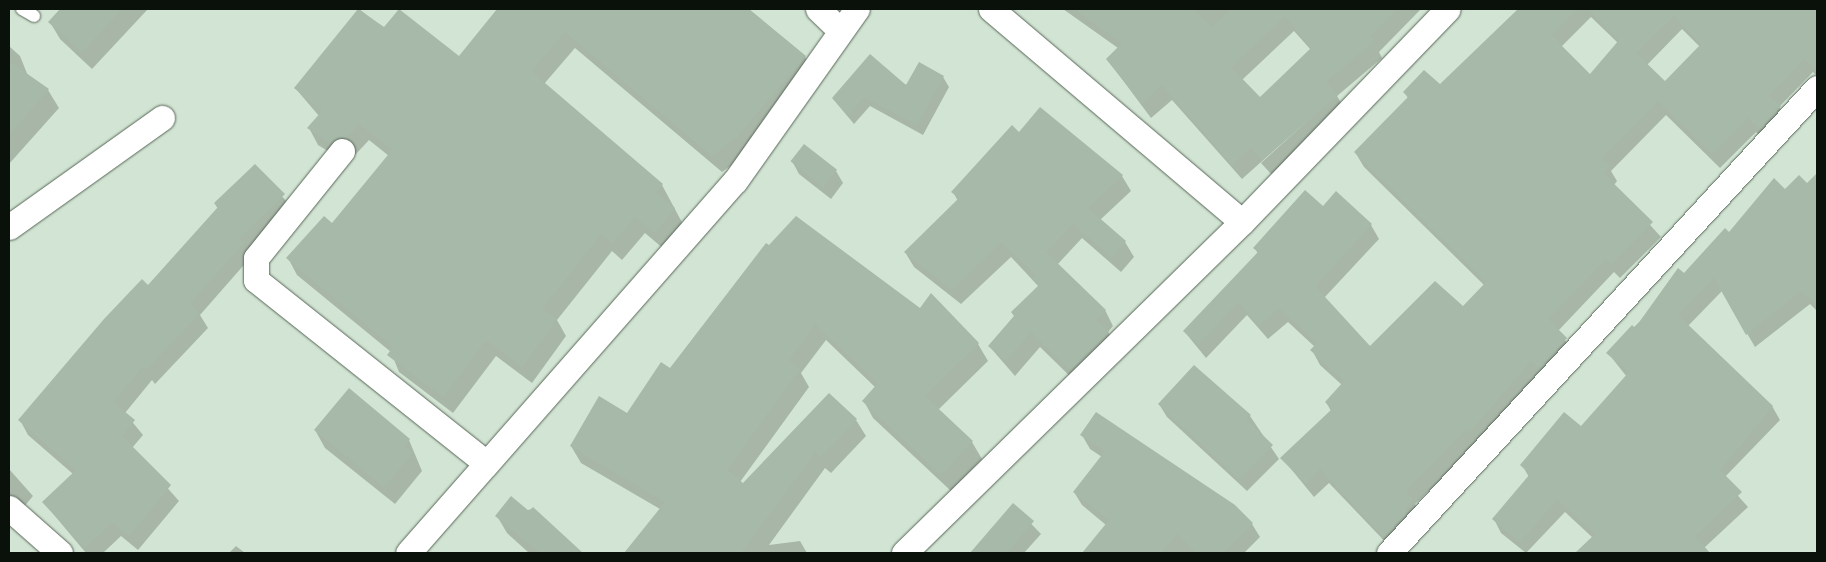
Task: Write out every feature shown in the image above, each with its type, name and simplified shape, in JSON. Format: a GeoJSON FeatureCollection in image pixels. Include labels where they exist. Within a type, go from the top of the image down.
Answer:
{"type":"FeatureCollection","features":[{"type":"Feature","properties":{"kind":"street"},"geometry":{"type":"LineString","coordinates":[[818,9],[840,30]]}},
{"type":"Feature","properties":{"kind":"street"},"geometry":{"type":"LineString","coordinates":[[408,553],[485,462],[735,181],[840,30],[857,9]]}},
{"type":"Feature","properties":{"kind":"street"},"geometry":{"type":"LineString","coordinates":[[991,9],[1242,222]]}},
{"type":"Feature","properties":{"kind":"street"},"geometry":{"type":"LineString","coordinates":[[904,553],[1242,222],[1448,9]]}},
{"type":"Feature","properties":{"kind":"street"},"geometry":{"type":"LineString","coordinates":[[1388,553],[1817,88]]}},
{"type":"Feature","properties":{"kind":"street"},"geometry":{"type":"LineString","coordinates":[[9,227],[162,118]]}},
{"type":"Feature","properties":{"kind":"street"},"geometry":{"type":"LineString","coordinates":[[342,151],[256,258],[256,280],[485,462]]}},
{"type":"Feature","properties":{"kind":"street"},"geometry":{"type":"LineString","coordinates":[[9,508],[60,553]]}},
{"type":"Feature","properties":{"kind":"lane"},"geometry":{"type":"LineString","coordinates":[[22,9],[34,16]]}},
{"type":"Feature","properties":{"kind":"building"},"geometry":{"type":"Polygon","coordinates":[[[60,9],[122,9],[82,52],[48,22],[60,9]]]}},
{"type":"Feature","properties":{"kind":"building"},"geometry":{"type":"Polygon","coordinates":[[[358,9],[384,27],[399,9],[459,56],[497,9],[749,9],[806,56],[737,137],[712,156],[565,32],[531,71],[663,184],[656,192],[675,208],[655,233],[635,217],[612,244],[601,234],[542,309],[557,319],[522,367],[486,340],[443,397],[387,355],[393,347],[286,258],[324,216],[332,223],[392,150],[359,124],[346,138],[330,143],[307,128],[322,111],[294,88],[358,9]]]}},
{"type":"Feature","properties":{"kind":"building"},"geometry":{"type":"Polygon","coordinates":[[[1074,9],[1193,9],[1212,27],[1231,9],[1397,9],[1370,36],[1374,41],[1326,82],[1338,95],[1262,160],[1251,147],[1232,165],[1162,85],[1142,104],[1106,59],[1122,43],[1074,9]],[[1285,16],[1231,67],[1260,97],[1311,48],[1285,16]]]}},
{"type":"Feature","properties":{"kind":"building"},"geometry":{"type":"Polygon","coordinates":[[[1518,9],[1577,9],[1551,35],[1590,74],[1619,40],[1588,9],[1817,9],[1817,70],[1804,59],[1769,96],[1781,106],[1760,129],[1748,118],[1712,154],[1658,101],[1601,158],[1610,166],[1603,173],[1653,222],[1611,264],[1606,259],[1548,319],[1567,338],[1539,368],[1531,361],[1470,432],[1466,429],[1406,491],[1413,499],[1404,508],[1408,512],[1384,537],[1320,469],[1306,484],[1280,458],[1332,409],[1325,402],[1344,381],[1310,350],[1317,343],[1279,308],[1259,326],[1238,302],[1198,345],[1183,331],[1258,252],[1253,248],[1305,190],[1323,206],[1336,191],[1372,224],[1315,286],[1370,346],[1435,281],[1463,306],[1486,282],[1354,152],[1408,97],[1403,92],[1424,70],[1440,84],[1518,9]],[[1674,16],[1636,53],[1665,81],[1701,44],[1674,16]]]}},
{"type":"Feature","properties":{"kind":"building"},"geometry":{"type":"Polygon","coordinates":[[[870,54],[906,85],[919,62],[944,76],[917,125],[864,97],[848,115],[832,98],[870,54]]]}},
{"type":"Feature","properties":{"kind":"building"},"geometry":{"type":"Polygon","coordinates":[[[9,61],[49,89],[9,135],[9,61]]]}},
{"type":"Feature","properties":{"kind":"building"},"geometry":{"type":"Polygon","coordinates":[[[1040,107],[1123,175],[1088,208],[1126,241],[1112,258],[1073,224],[1046,252],[1106,310],[1096,320],[1109,332],[1070,370],[1031,332],[1006,361],[988,346],[1014,316],[1011,312],[1039,285],[1033,279],[1036,275],[1001,242],[952,290],[904,252],[959,198],[951,192],[1012,125],[1019,132],[1040,107]]]}},
{"type":"Feature","properties":{"kind":"building"},"geometry":{"type":"Polygon","coordinates":[[[804,144],[837,170],[824,187],[790,161],[804,144]]]}},
{"type":"Feature","properties":{"kind":"building"},"geometry":{"type":"Polygon","coordinates":[[[255,164],[285,194],[239,239],[243,244],[190,303],[200,313],[146,370],[143,367],[113,402],[135,420],[122,436],[171,485],[129,536],[112,522],[85,548],[42,502],[76,470],[18,420],[104,319],[142,279],[148,285],[218,207],[214,203],[255,164]]]}},
{"type":"Feature","properties":{"kind":"building"},"geometry":{"type":"Polygon","coordinates":[[[1817,173],[1817,305],[1801,291],[1746,335],[1714,278],[1678,315],[1773,406],[1720,470],[1742,492],[1695,536],[1710,553],[1575,553],[1595,534],[1557,499],[1520,543],[1492,519],[1530,474],[1520,465],[1564,412],[1581,426],[1629,372],[1606,353],[1632,325],[1635,328],[1678,268],[1684,273],[1725,228],[1729,232],[1774,178],[1785,189],[1799,175],[1807,183],[1817,173]]]}},
{"type":"Feature","properties":{"kind":"building"},"geometry":{"type":"Polygon","coordinates":[[[796,216],[920,308],[931,293],[979,343],[925,396],[973,441],[941,475],[862,401],[878,383],[815,324],[789,360],[800,369],[727,470],[743,483],[829,393],[857,419],[821,457],[815,452],[741,553],[624,553],[665,502],[570,446],[599,396],[627,413],[661,362],[670,368],[766,243],[769,245],[796,216]]]}},
{"type":"Feature","properties":{"kind":"building"},"geometry":{"type":"Polygon","coordinates":[[[1194,365],[1251,415],[1246,419],[1273,445],[1239,479],[1158,404],[1194,365]]]}},
{"type":"Feature","properties":{"kind":"building"},"geometry":{"type":"Polygon","coordinates":[[[349,388],[410,439],[405,446],[413,453],[384,487],[314,430],[349,388]]]}},
{"type":"Feature","properties":{"kind":"building"},"geometry":{"type":"Polygon","coordinates":[[[1096,412],[1235,505],[1253,523],[1223,553],[1197,553],[1177,533],[1161,553],[1082,553],[1109,520],[1073,492],[1105,451],[1080,435],[1096,412]]]}},
{"type":"Feature","properties":{"kind":"building"},"geometry":{"type":"Polygon","coordinates":[[[511,496],[529,511],[533,507],[583,553],[540,553],[495,516],[511,496]]]}},
{"type":"Feature","properties":{"kind":"building"},"geometry":{"type":"Polygon","coordinates":[[[1013,503],[1034,521],[1007,553],[970,553],[1013,503]]]}}]}
